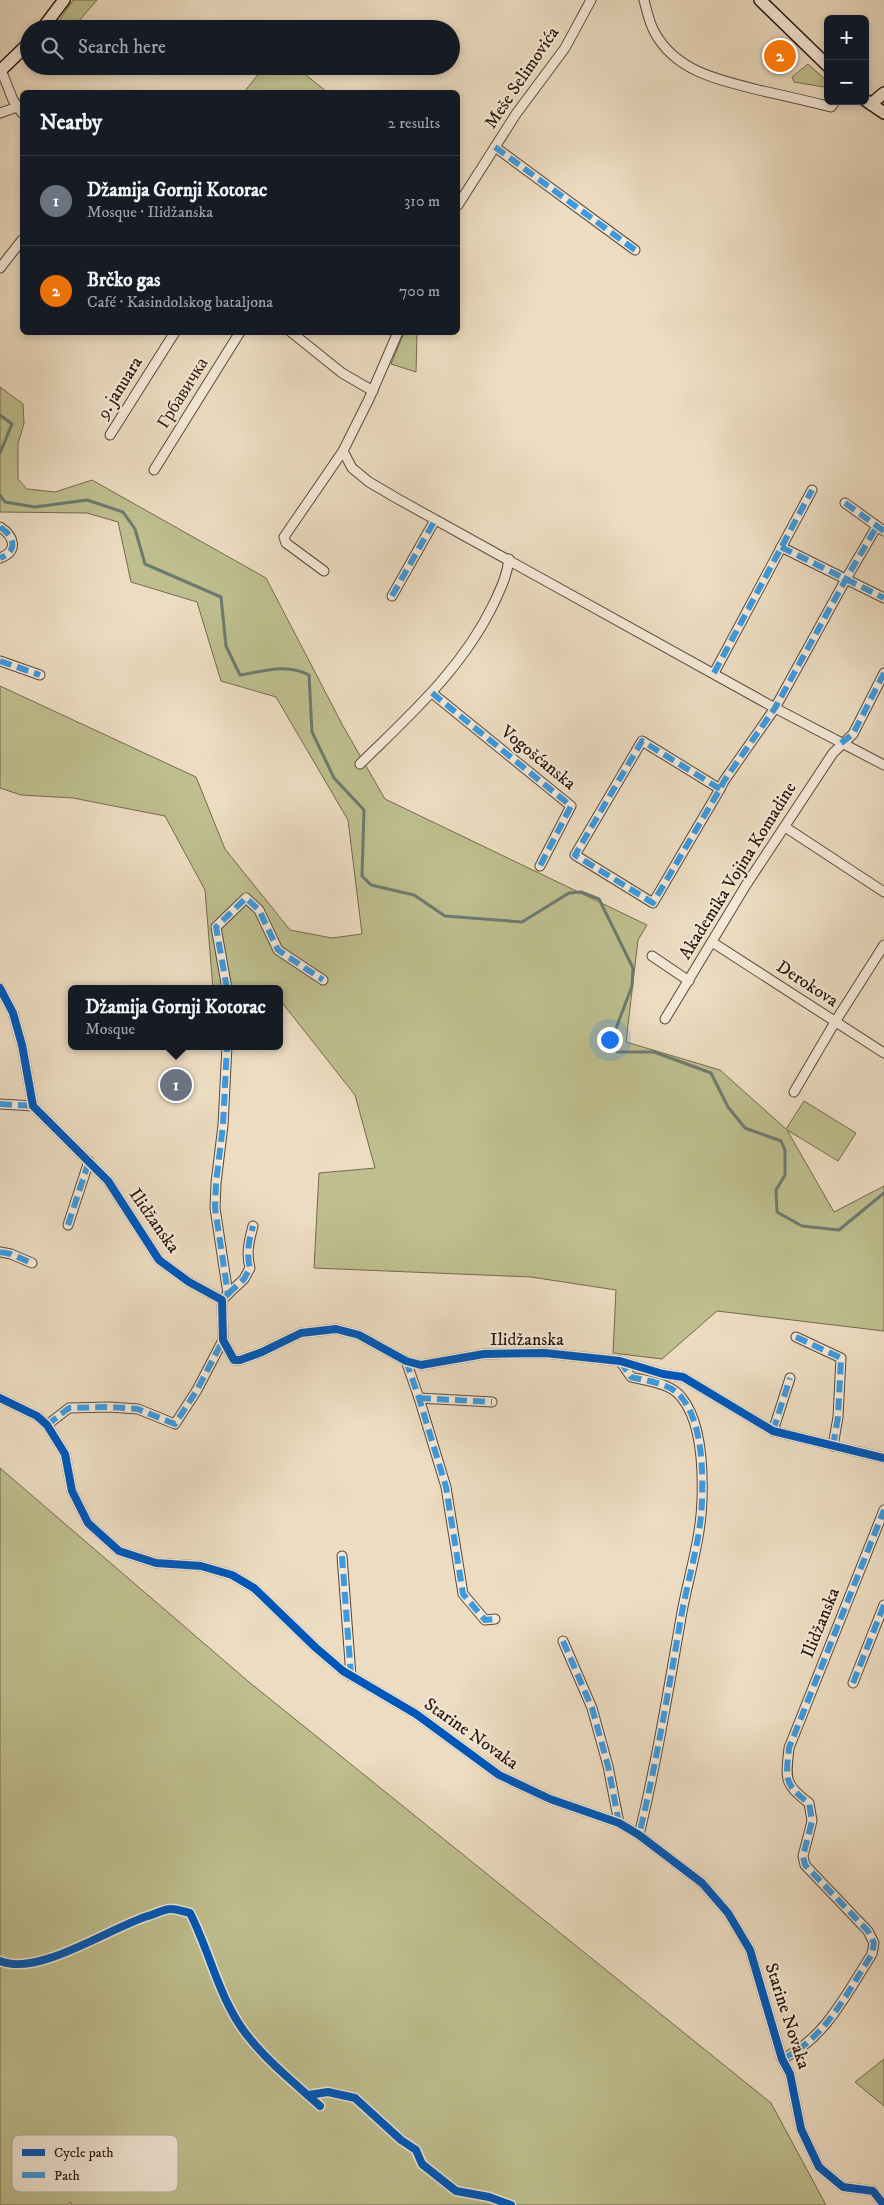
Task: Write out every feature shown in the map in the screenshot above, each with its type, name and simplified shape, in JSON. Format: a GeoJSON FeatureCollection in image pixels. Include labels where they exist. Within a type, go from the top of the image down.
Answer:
{"type":"FeatureCollection","features":[{"type":"Feature","properties":{"kind":"street"},"geometry":{"type":"LineString","coordinates":[[49,20],[64,0]]}},
{"type":"Feature","properties":{"kind":"street","name":"Meše Selimovića"},"geometry":{"type":"LineString","coordinates":[[460,202],[516,114],[565,48],[590,0]]}},
{"type":"Feature","properties":{"kind":"street"},"geometry":{"type":"LineString","coordinates":[[644,0],[658,38],[676,58],[688,66],[718,79],[821,105],[830,107],[832,105]]}},
{"type":"Feature","properties":{"kind":"street"},"geometry":{"type":"LineString","coordinates":[[760,0],[824,62]]}},
{"type":"Feature","properties":{"kind":"street"},"geometry":{"type":"LineString","coordinates":[[0,113],[20,110],[0,70],[20,51]]}},
{"type":"Feature","properties":{"kind":"street"},"geometry":{"type":"LineString","coordinates":[[869,101],[884,93]]}},
{"type":"Feature","properties":{"kind":"street"},"geometry":{"type":"LineString","coordinates":[[869,103],[884,113]]}},
{"type":"Feature","properties":{"kind":"street","name":"Meše Selimovića"},"geometry":{"type":"LineString","coordinates":[[495,147],[634,250]]}},
{"type":"Feature","properties":{"kind":"street"},"geometry":{"type":"LineString","coordinates":[[0,268],[20,243]]}},
{"type":"Feature","properties":{"kind":"street","name":"9. januara"},"geometry":{"type":"LineString","coordinates":[[110,435],[173,335]]}},
{"type":"Feature","properties":{"kind":"street","name":"Грбавичка"},"geometry":{"type":"LineString","coordinates":[[154,470],[238,335]]}},
{"type":"Feature","properties":{"kind":"street"},"geometry":{"type":"LineString","coordinates":[[295,335],[342,373],[373,391]]}},
{"type":"Feature","properties":{"kind":"street"},"geometry":{"type":"LineString","coordinates":[[324,572],[286,543],[284,537],[343,451],[373,391],[397,335]]}},
{"type":"Feature","properties":{"kind":"street"},"geometry":{"type":"LineString","coordinates":[[343,451],[352,468],[369,482],[775,708],[884,765]]}},
{"type":"Feature","properties":{"kind":"street"},"geometry":{"type":"LineString","coordinates":[[714,673],[812,490]]}},
{"type":"Feature","properties":{"kind":"street"},"geometry":{"type":"LineString","coordinates":[[720,789],[642,741],[575,855],[653,903],[720,789],[775,708],[846,579],[881,529],[845,503]]}},
{"type":"Feature","properties":{"kind":"street"},"geometry":{"type":"LineString","coordinates":[[392,596],[435,520]]}},
{"type":"Feature","properties":{"kind":"street"},"geometry":{"type":"LineString","coordinates":[[0,527],[10,535],[13,542],[12,549],[6,556],[0,558]]}},
{"type":"Feature","properties":{"kind":"street"},"geometry":{"type":"LineString","coordinates":[[782,547],[884,598]]}},
{"type":"Feature","properties":{"kind":"street"},"geometry":{"type":"LineString","coordinates":[[360,764],[452,671],[487,618],[505,579],[509,560]]}},
{"type":"Feature","properties":{"kind":"street"},"geometry":{"type":"LineString","coordinates":[[0,661],[40,675]]}},
{"type":"Feature","properties":{"kind":"street","name":"Akademika Vojina Komadine"},"geometry":{"type":"LineString","coordinates":[[665,1019],[746,885],[833,753],[853,734],[884,673]]}},
{"type":"Feature","properties":{"kind":"street","name":"Vogošćanska"},"geometry":{"type":"LineString","coordinates":[[432,693],[572,806],[540,866]]}},
{"type":"Feature","properties":{"kind":"street"},"geometry":{"type":"LineString","coordinates":[[785,827],[884,892]]}},
{"type":"Feature","properties":{"kind":"street"},"geometry":{"type":"LineString","coordinates":[[226,985],[216,927],[246,898],[259,910],[278,950],[323,980]]}},
{"type":"Feature","properties":{"kind":"street","name":"Derokova"},"geometry":{"type":"LineString","coordinates":[[712,942],[884,1053]]}},
{"type":"Feature","properties":{"kind":"street"},"geometry":{"type":"LineString","coordinates":[[794,1092],[835,1022],[884,945]]}},
{"type":"Feature","properties":{"kind":"street"},"geometry":{"type":"LineString","coordinates":[[652,956],[688,980]]}},
{"type":"Feature","properties":{"kind":"street"},"geometry":{"type":"LineString","coordinates":[[0,988],[13,1013],[22,1045],[33,1106],[0,1104]]}},
{"type":"Feature","properties":{"kind":"street"},"geometry":{"type":"LineString","coordinates":[[47,1425],[69,1408],[109,1407],[138,1409],[175,1424],[197,1390],[223,1340],[225,1297],[215,1208],[223,1125],[227,1050]]}},
{"type":"Feature","properties":{"kind":"street","name":"Ilidžanska"},"geometry":{"type":"LineString","coordinates":[[33,1106],[108,1181],[159,1260],[189,1282],[225,1297]]}},
{"type":"Feature","properties":{"kind":"street"},"geometry":{"type":"LineString","coordinates":[[68,1224],[89,1161]]}},
{"type":"Feature","properties":{"kind":"street"},"geometry":{"type":"LineString","coordinates":[[225,1297],[244,1279],[250,1268],[248,1246],[252,1226]]}},
{"type":"Feature","properties":{"kind":"street"},"geometry":{"type":"LineString","coordinates":[[0,1252],[11,1254],[32,1263]]}},
{"type":"Feature","properties":{"kind":"street","name":"Ilidžanska"},"geometry":{"type":"LineString","coordinates":[[223,1340],[234,1360],[240,1360],[262,1352],[301,1333],[336,1330],[359,1335],[406,1361],[421,1365],[484,1354],[545,1353],[620,1361],[663,1374],[683,1376],[773,1431],[884,1458]]}},
{"type":"Feature","properties":{"kind":"street"},"geometry":{"type":"LineString","coordinates":[[796,1337],[841,1358],[838,1417],[833,1446]]}},
{"type":"Feature","properties":{"kind":"street"},"geometry":{"type":"LineString","coordinates":[[406,1361],[446,1487],[463,1594],[485,1620],[495,1619]]}},
{"type":"Feature","properties":{"kind":"street"},"geometry":{"type":"LineString","coordinates":[[620,1361],[631,1377],[669,1387],[678,1393],[689,1408],[701,1458],[702,1502],[700,1528],[683,1605],[649,1794],[639,1835]]}},
{"type":"Feature","properties":{"kind":"street"},"geometry":{"type":"LineString","coordinates":[[773,1431],[790,1378]]}},
{"type":"Feature","properties":{"kind":"street","name":"Starine Novaka"},"geometry":{"type":"LineString","coordinates":[[0,1398],[37,1416],[47,1425],[65,1454],[72,1491],[88,1523],[119,1551],[156,1563],[201,1566],[232,1575],[254,1588],[315,1647],[351,1676],[416,1714],[499,1775],[550,1799],[619,1823],[639,1835],[702,1883],[728,1913],[750,1950],[782,2059],[790,2074],[801,2129],[819,2167],[843,2188],[873,2191],[884,2205]]}},
{"type":"Feature","properties":{"kind":"street"},"geometry":{"type":"LineString","coordinates":[[419,1398],[492,1402]]}},
{"type":"Feature","properties":{"kind":"street","name":"Ilidžanska"},"geometry":{"type":"LineString","coordinates":[[789,1748],[884,1510]]}},
{"type":"Feature","properties":{"kind":"street"},"geometry":{"type":"LineString","coordinates":[[342,1556],[351,1676]]}},
{"type":"Feature","properties":{"kind":"street"},"geometry":{"type":"LineString","coordinates":[[852,1683],[884,1606]]}},
{"type":"Feature","properties":{"kind":"street"},"geometry":{"type":"LineString","coordinates":[[563,1642],[592,1708],[608,1766],[619,1823]]}},
{"type":"Feature","properties":{"kind":"street","name":"Starine Novaka"},"geometry":{"type":"LineString","coordinates":[[782,2059],[799,2051],[832,2017],[872,1954],[874,1943],[868,1930],[806,1865],[803,1856],[812,1821],[809,1803],[799,1796],[787,1782],[789,1748]]}},
{"type":"Feature","properties":{"kind":"green space"},"geometry":{"type":"Polygon","coordinates":[[[73,0],[97,0],[80,20],[60,20],[73,0]]]}},
{"type":"Feature","properties":{"kind":"green space"},"geometry":{"type":"Polygon","coordinates":[[[808,64],[824,78],[824,87],[794,82],[792,77],[808,64]]]}},
{"type":"Feature","properties":{"kind":"green space"},"geometry":{"type":"Polygon","coordinates":[[[258,75],[306,75],[325,90],[246,90],[258,75]]]}},
{"type":"Feature","properties":{"kind":"green space"},"geometry":{"type":"Polygon","coordinates":[[[403,335],[417,335],[416,372],[391,364],[403,335]]]}},
{"type":"Feature","properties":{"kind":"green space"},"geometry":{"type":"Polygon","coordinates":[[[0,387],[23,404],[24,423],[18,444],[18,479],[27,489],[55,492],[92,480],[266,578],[343,726],[385,799],[647,925],[638,940],[626,1042],[720,1070],[786,1129],[804,1101],[856,1133],[838,1161],[787,1130],[834,1212],[884,1186],[884,1331],[717,1311],[662,1359],[613,1353],[616,1290],[531,1277],[314,1268],[319,1173],[375,1168],[355,1095],[283,1004],[283,985],[213,985],[205,890],[165,816],[73,798],[21,795],[0,788],[0,686],[196,777],[225,849],[290,930],[332,938],[362,934],[348,820],[276,697],[221,681],[197,602],[131,582],[118,522],[87,513],[0,512],[0,387]]]}},
{"type":"Feature","properties":{"kind":"green space"},"geometry":{"type":"Polygon","coordinates":[[[0,1468],[249,1682],[771,2103],[826,2205],[71,2205],[71,2202],[67,2205],[0,2205],[0,1468]]]}},
{"type":"Feature","properties":{"kind":"green space"},"geometry":{"type":"Polygon","coordinates":[[[884,2059],[884,2106],[855,2082],[884,2059]]]}},
{"type":"Feature","properties":{"kind":"waterway"},"geometry":{"type":"LineString","coordinates":[[0,415],[12,424],[0,453]]}},
{"type":"Feature","properties":{"kind":"waterway"},"geometry":{"type":"LineString","coordinates":[[0,495],[5,502],[35,507],[87,500],[123,512],[135,529],[145,564],[221,597],[226,646],[240,675],[284,669],[301,671],[309,675],[312,732],[334,778],[364,810],[362,876],[371,885],[414,895],[445,916],[522,922],[569,893],[581,892],[599,899],[633,968],[632,986],[612,1039],[617,1052],[654,1052],[711,1073],[728,1107],[745,1128],[781,1141],[785,1150],[785,1175],[776,1190],[777,1212],[802,1226],[839,1230],[884,1193]]}},
{"type":"Feature","properties":{"kind":"marked path"},"geometry":{"type":"LineString","coordinates":[[495,147],[635,250]]}},
{"type":"Feature","properties":{"kind":"marked path"},"geometry":{"type":"LineString","coordinates":[[714,673],[812,490]]}},
{"type":"Feature","properties":{"kind":"marked path"},"geometry":{"type":"LineString","coordinates":[[845,503],[884,531]]}},
{"type":"Feature","properties":{"kind":"marked path"},"geometry":{"type":"LineString","coordinates":[[392,596],[435,520]]}},
{"type":"Feature","properties":{"kind":"marked path"},"geometry":{"type":"LineString","coordinates":[[720,789],[642,741],[575,855],[653,903],[720,789],[724,781],[775,708],[877,526]]}},
{"type":"Feature","properties":{"kind":"marked path"},"geometry":{"type":"LineString","coordinates":[[0,527],[9,535],[12,543],[10,551],[0,558]]}},
{"type":"Feature","properties":{"kind":"marked path"},"geometry":{"type":"LineString","coordinates":[[781,547],[884,598]]}},
{"type":"Feature","properties":{"kind":"marked path"},"geometry":{"type":"LineString","coordinates":[[0,661],[40,675]]}},
{"type":"Feature","properties":{"kind":"marked path"},"geometry":{"type":"LineString","coordinates":[[841,743],[853,734],[884,673]]}},
{"type":"Feature","properties":{"kind":"marked path"},"geometry":{"type":"LineString","coordinates":[[432,693],[571,806],[540,866]]}},
{"type":"Feature","properties":{"kind":"marked path"},"geometry":{"type":"LineString","coordinates":[[226,985],[216,927],[246,898],[259,910],[278,950],[323,980]]}},
{"type":"Feature","properties":{"kind":"marked path"},"geometry":{"type":"LineString","coordinates":[[222,1300],[228,1294],[215,1208],[223,1125],[227,1050]]}},
{"type":"Feature","properties":{"kind":"marked path"},"geometry":{"type":"LineString","coordinates":[[0,1104],[33,1106]]}},
{"type":"Feature","properties":{"kind":"marked path"},"geometry":{"type":"LineString","coordinates":[[68,1225],[89,1161]]}},
{"type":"Feature","properties":{"kind":"marked path"},"geometry":{"type":"LineString","coordinates":[[228,1294],[244,1279],[250,1268],[248,1252],[253,1226]]}},
{"type":"Feature","properties":{"kind":"marked path"},"geometry":{"type":"LineString","coordinates":[[0,1252],[11,1254],[32,1263]]}},
{"type":"Feature","properties":{"kind":"marked path"},"geometry":{"type":"LineString","coordinates":[[796,1337],[841,1358],[838,1417],[833,1446]]}},
{"type":"Feature","properties":{"kind":"marked path"},"geometry":{"type":"LineString","coordinates":[[47,1425],[69,1408],[109,1407],[138,1409],[175,1424],[197,1390],[223,1340]]}},
{"type":"Feature","properties":{"kind":"marked path"},"geometry":{"type":"LineString","coordinates":[[406,1361],[446,1487],[463,1594],[485,1620],[495,1619]]}},
{"type":"Feature","properties":{"kind":"marked path"},"geometry":{"type":"LineString","coordinates":[[620,1361],[631,1377],[665,1386],[672,1389],[682,1398],[694,1420],[700,1447],[702,1474],[701,1514],[697,1542],[639,1835]]}},
{"type":"Feature","properties":{"kind":"marked path"},"geometry":{"type":"LineString","coordinates":[[773,1431],[790,1378]]}},
{"type":"Feature","properties":{"kind":"marked path"},"geometry":{"type":"LineString","coordinates":[[419,1398],[492,1402]]}},
{"type":"Feature","properties":{"kind":"marked path"},"geometry":{"type":"LineString","coordinates":[[782,2059],[811,2040],[823,2027],[834,2014],[872,1954],[874,1943],[868,1931],[805,1865],[803,1856],[812,1821],[809,1803],[794,1791],[790,1785],[787,1767],[789,1748],[884,1510]]}},
{"type":"Feature","properties":{"kind":"marked path"},"geometry":{"type":"LineString","coordinates":[[342,1556],[351,1676]]}},
{"type":"Feature","properties":{"kind":"marked path"},"geometry":{"type":"LineString","coordinates":[[853,1683],[884,1605]]}},
{"type":"Feature","properties":{"kind":"marked path"},"geometry":{"type":"LineString","coordinates":[[563,1641],[592,1708],[608,1766],[619,1823]]}},
{"type":"Feature","properties":{"kind":"cycle path"},"geometry":{"type":"LineString","coordinates":[[0,988],[13,1013],[22,1045],[33,1106],[108,1181],[159,1260],[189,1282],[222,1300],[223,1340],[234,1360],[240,1360],[262,1352],[301,1333],[336,1329],[359,1335],[406,1361],[421,1365],[484,1354],[545,1353],[620,1361],[663,1374],[683,1377],[773,1431],[884,1458]]}},
{"type":"Feature","properties":{"kind":"cycle path"},"geometry":{"type":"LineString","coordinates":[[0,1398],[37,1416],[47,1425],[65,1454],[72,1491],[88,1523],[119,1551],[156,1563],[201,1566],[232,1575],[254,1588],[315,1647],[343,1671],[416,1714],[499,1775],[550,1799],[619,1823],[639,1835],[702,1883],[728,1913],[750,1950],[782,2059],[790,2074],[801,2129],[819,2167],[843,2187],[873,2191],[884,2205]]}},
{"type":"Feature","properties":{"kind":"cycle path"},"geometry":{"type":"LineString","coordinates":[[0,1961],[16,1964],[34,1962],[74,1949],[132,1922],[168,1909],[190,1913],[231,2011],[240,2026],[267,2058],[320,2106]]}},
{"type":"Feature","properties":{"kind":"cycle path"},"geometry":{"type":"LineString","coordinates":[[308,2095],[328,2092],[355,2098],[401,2140],[416,2150],[422,2164],[456,2191],[489,2197],[511,2205]]}},
{"type":"Feature","properties":{"kind":"place","name":"Brčko gas"},"geometry":{"type":"Point","coordinates":[780,56]}},
{"type":"Feature","properties":{"kind":"place","name":"Džamija Gornji Kotorac"},"geometry":{"type":"Point","coordinates":[176,1085]}}]}
